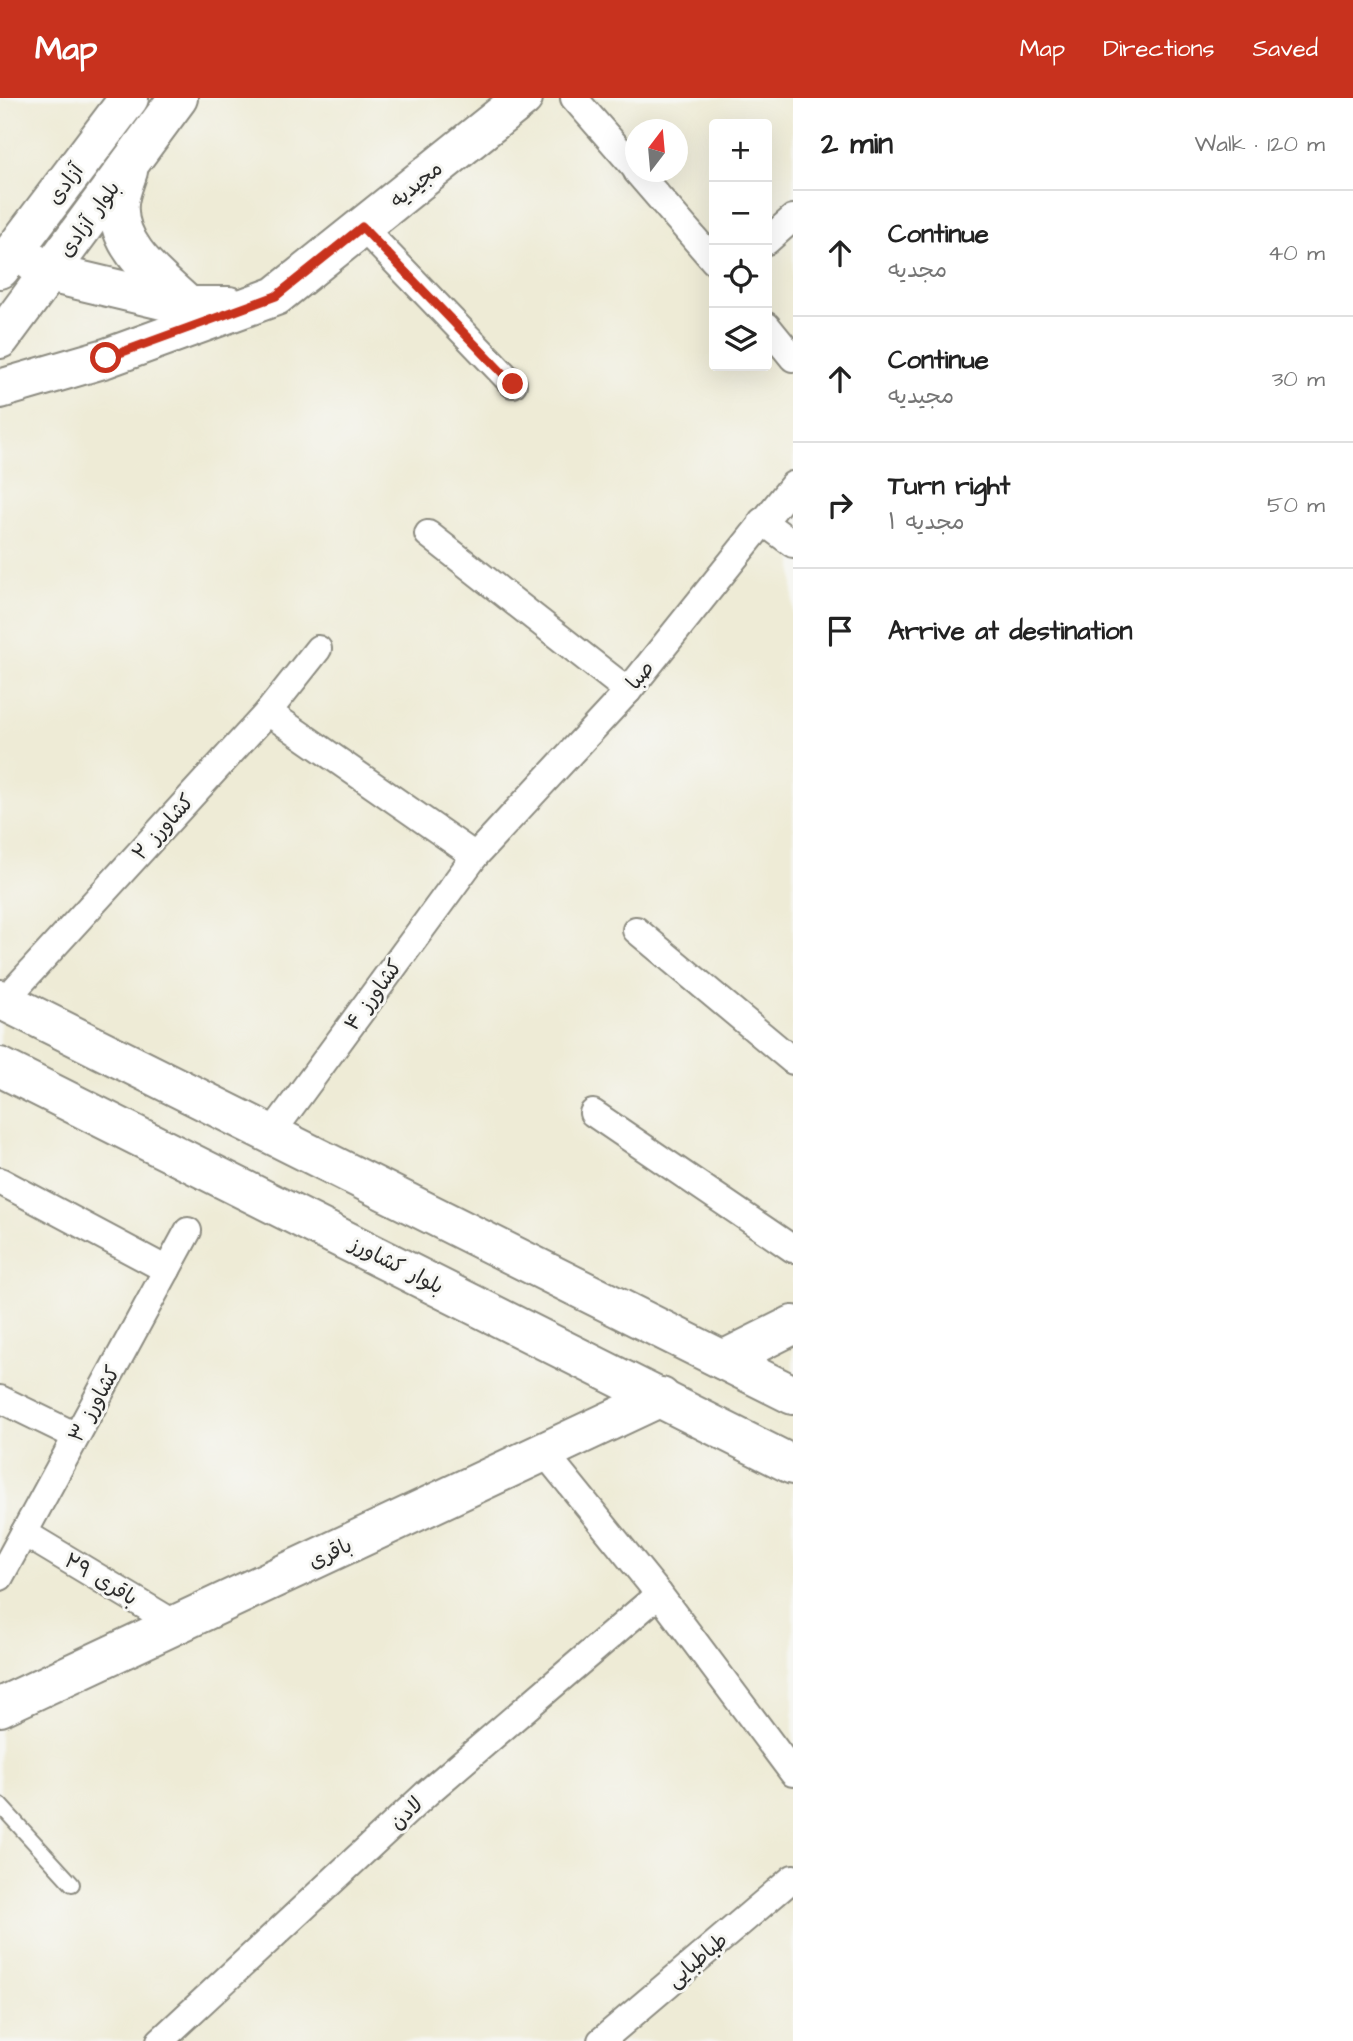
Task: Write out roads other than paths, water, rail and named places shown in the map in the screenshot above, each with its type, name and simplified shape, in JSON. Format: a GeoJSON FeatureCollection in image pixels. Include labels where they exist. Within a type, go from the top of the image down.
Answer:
{"type":"FeatureCollection","features":[{"type":"Feature","properties":{"kind":"street","name":"آزادی"},"geometry":{"type":"LineString","coordinates":[[8,260],[129,98]]}},
{"type":"Feature","properties":{"kind":"street","name":"بلوار آزادی"},"geometry":{"type":"LineString","coordinates":[[0,339],[177,98]]}},
{"type":"Feature","properties":{"kind":"street","name":"مجیدیه"},"geometry":{"type":"LineString","coordinates":[[276,296],[523,98]]}},
{"type":"Feature","properties":{"kind":"street"},"geometry":{"type":"LineString","coordinates":[[575,98],[625,157]]}},
{"type":"Feature","properties":{"kind":"street"},"geometry":{"type":"LineString","coordinates":[[131,160],[119,203],[122,229],[132,252],[188,306]]}},
{"type":"Feature","properties":{"kind":"street"},"geometry":{"type":"LineString","coordinates":[[646,182],[709,255]]}},
{"type":"Feature","properties":{"kind":"street"},"geometry":{"type":"LineString","coordinates":[[772,237],[793,218]]}},
{"type":"Feature","properties":{"kind":"street"},"geometry":{"type":"LineString","coordinates":[[362,227],[513,384]]}},
{"type":"Feature","properties":{"kind":"street"},"geometry":{"type":"LineString","coordinates":[[8,260],[49,273],[188,306],[221,308],[276,296]]}},
{"type":"Feature","properties":{"kind":"street"},"geometry":{"type":"LineString","coordinates":[[0,390],[106,358],[276,296]]}},
{"type":"Feature","properties":{"kind":"street"},"geometry":{"type":"LineString","coordinates":[[772,332],[793,359]]}},
{"type":"Feature","properties":{"kind":"street","name":"صبا"},"geometry":{"type":"LineString","coordinates":[[475,856],[628,691],[793,485]]}},
{"type":"Feature","properties":{"kind":"street"},"geometry":{"type":"LineString","coordinates":[[762,522],[793,544]]}},
{"type":"Feature","properties":{"kind":"street"},"geometry":{"type":"LineString","coordinates":[[428,534],[628,691]]}},
{"type":"Feature","properties":{"kind":"street","name":"کشاورز ۲"},"geometry":{"type":"LineString","coordinates":[[1,1007],[268,712],[318,649]]}},
{"type":"Feature","properties":{"kind":"street"},"geometry":{"type":"LineString","coordinates":[[268,712],[475,856]]}},
{"type":"Feature","properties":{"kind":"street","name":"کشاورز ۴"},"geometry":{"type":"LineString","coordinates":[[271,1134],[475,856]]}},
{"type":"Feature","properties":{"kind":"street"},"geometry":{"type":"LineString","coordinates":[[636,930],[793,1061]]}},
{"type":"Feature","properties":{"kind":"street"},"geometry":{"type":"LineString","coordinates":[[1,1007],[236,1116],[793,1395]]}},
{"type":"Feature","properties":{"kind":"street"},"geometry":{"type":"LineString","coordinates":[[0,1045],[179,1134],[207,1170]]}},
{"type":"Feature","properties":{"kind":"street","name":"بلوار کشاورز"},"geometry":{"type":"LineString","coordinates":[[0,1067],[793,1465]]}},
{"type":"Feature","properties":{"kind":"street"},"geometry":{"type":"LineString","coordinates":[[593,1113],[793,1250]]}},
{"type":"Feature","properties":{"kind":"street"},"geometry":{"type":"LineString","coordinates":[[0,1181],[167,1270]]}},
{"type":"Feature","properties":{"kind":"street","name":"کشاورز ۳"},"geometry":{"type":"LineString","coordinates":[[0,1577],[188,1231]]}},
{"type":"Feature","properties":{"kind":"street"},"geometry":{"type":"LineString","coordinates":[[723,1360],[793,1325]]}},
{"type":"Feature","properties":{"kind":"street","name":"باقری"},"geometry":{"type":"LineString","coordinates":[[0,1707],[661,1397]]}},
{"type":"Feature","properties":{"kind":"street"},"geometry":{"type":"LineString","coordinates":[[0,1399],[76,1436]]}},
{"type":"Feature","properties":{"kind":"street"},"geometry":{"type":"LineString","coordinates":[[544,1452],[659,1594],[793,1773]]}},
{"type":"Feature","properties":{"kind":"street","name":"باقری ۲۹"},"geometry":{"type":"LineString","coordinates":[[24,1533],[177,1625]]}},
{"type":"Feature","properties":{"kind":"street","name":"لادن"},"geometry":{"type":"LineString","coordinates":[[160,2041],[427,1793],[659,1594]]}},
{"type":"Feature","properties":{"kind":"street","name":"طباطبایی"},"geometry":{"type":"LineString","coordinates":[[601,2041],[793,1878]]}},
{"type":"Feature","properties":{"kind":"lane"},"geometry":{"type":"LineString","coordinates":[[0,1805],[72,1884]]}}]}
